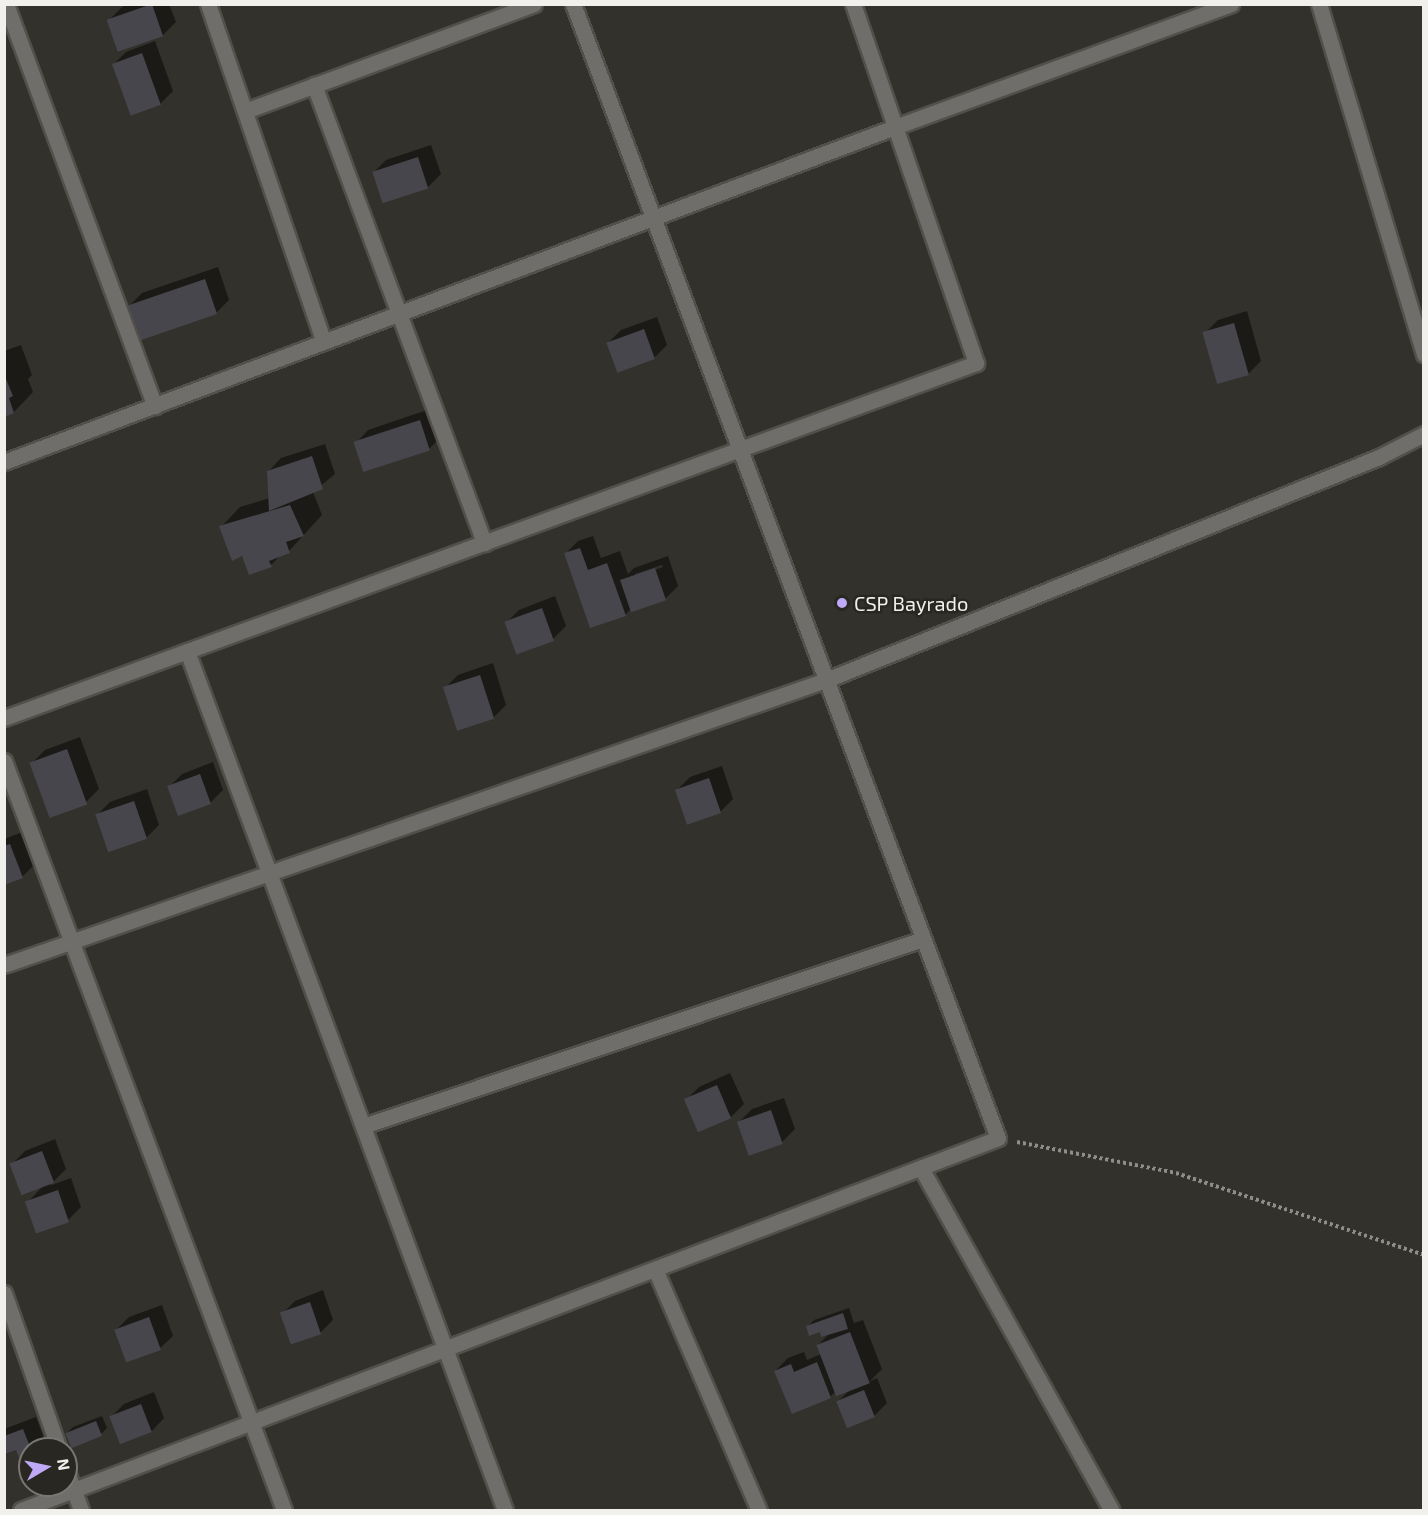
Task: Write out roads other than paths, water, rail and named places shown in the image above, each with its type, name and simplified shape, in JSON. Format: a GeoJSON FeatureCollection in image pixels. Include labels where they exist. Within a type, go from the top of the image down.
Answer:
{"type":"FeatureCollection","features":[{"type":"Feature","properties":{"kind":"street"},"geometry":{"type":"LineString","coordinates":[[6,4],[155,406]]}},
{"type":"Feature","properties":{"kind":"street"},"geometry":{"type":"LineString","coordinates":[[208,4],[324,342]]}},
{"type":"Feature","properties":{"kind":"street"},"geometry":{"type":"LineString","coordinates":[[245,111],[534,4]]}},
{"type":"Feature","properties":{"kind":"street"},"geometry":{"type":"LineString","coordinates":[[78,1488],[998,1138],[573,4]]}},
{"type":"Feature","properties":{"kind":"street"},"geometry":{"type":"LineString","coordinates":[[4,718],[976,363],[853,4]]}},
{"type":"Feature","properties":{"kind":"street"},"geometry":{"type":"LineString","coordinates":[[4,462],[895,127],[1231,4]]}},
{"type":"Feature","properties":{"kind":"street"},"geometry":{"type":"LineString","coordinates":[[1319,4],[1424,355]]}},
{"type":"Feature","properties":{"kind":"street"},"geometry":{"type":"LineString","coordinates":[[314,85],[484,543]]}},
{"type":"Feature","properties":{"kind":"street"},"geometry":{"type":"LineString","coordinates":[[4,965],[826,680],[1379,457],[1424,434]]}},
{"type":"Feature","properties":{"kind":"street"},"geometry":{"type":"LineString","coordinates":[[187,651],[505,1510]]}},
{"type":"Feature","properties":{"kind":"street"},"geometry":{"type":"LineString","coordinates":[[4,761],[285,1510]]}},
{"type":"Feature","properties":{"kind":"street"},"geometry":{"type":"LineString","coordinates":[[363,1126],[923,939]]}},
{"type":"Feature","properties":{"kind":"street"},"geometry":{"type":"LineString","coordinates":[[921,1168],[1112,1510]]}},
{"type":"Feature","properties":{"kind":"street"},"geometry":{"type":"LineString","coordinates":[[655,1269],[759,1510]]}},
{"type":"Feature","properties":{"kind":"street"},"geometry":{"type":"LineString","coordinates":[[4,1293],[55,1437]]}},
{"type":"Feature","properties":{"kind":"street"},"geometry":{"type":"LineString","coordinates":[[21,1510],[55,1497]]}},
{"type":"Feature","properties":{"kind":"place","name":"CSP Bayrado"},"geometry":{"type":"Point","coordinates":[842,603]}}]}
